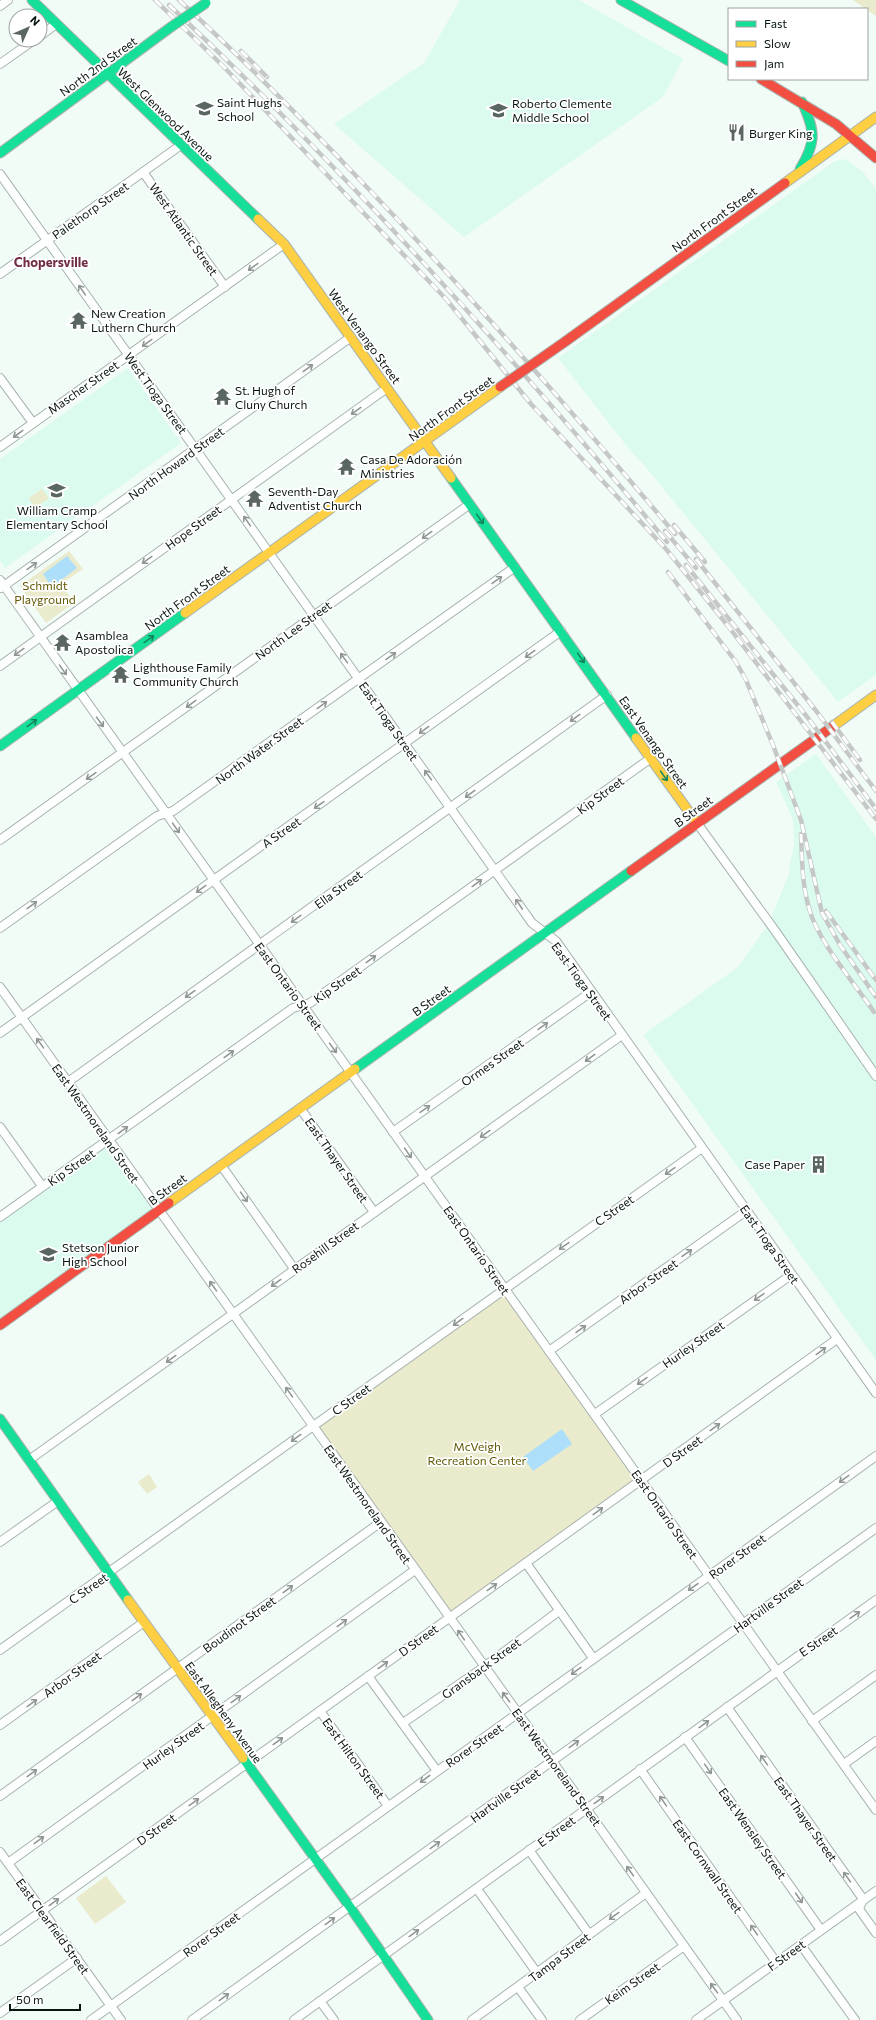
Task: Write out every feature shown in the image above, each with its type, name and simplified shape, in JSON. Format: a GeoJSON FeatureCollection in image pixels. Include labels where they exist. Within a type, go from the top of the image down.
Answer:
{"type":"FeatureCollection","features":[{"type":"Feature","properties":{"kind":"main road","name":"West Glenwood Avenue"},"geometry":{"type":"LineString","coordinates":[[32,0],[284,244]]}},
{"type":"Feature","properties":{"kind":"main road"},"geometry":{"type":"LineString","coordinates":[[621,0],[728,60]]}},
{"type":"Feature","properties":{"kind":"main road","name":"North 2nd Street"},"geometry":{"type":"LineString","coordinates":[[0,153],[208,1]]}},
{"type":"Feature","properties":{"kind":"main road"},"geometry":{"type":"LineString","coordinates":[[763,80],[802,102],[851,135],[876,158]]}},
{"type":"Feature","properties":{"kind":"main road"},"geometry":{"type":"LineString","coordinates":[[797,174],[812,150],[814,140],[813,128],[802,102]]}},
{"type":"Feature","properties":{"kind":"main road","name":"North Front Street"},"geometry":{"type":"LineString","coordinates":[[0,746],[876,117]]}},
{"type":"Feature","properties":{"kind":"main road","name":"West Venango Street"},"geometry":{"type":"LineString","coordinates":[[284,244],[425,442]]}},
{"type":"Feature","properties":{"kind":"main road","name":"East Venango Street"},"geometry":{"type":"LineString","coordinates":[[425,442],[562,631],[697,823]]}},
{"type":"Feature","properties":{"kind":"main road","name":"B Street"},"geometry":{"type":"LineString","coordinates":[[0,1325],[876,695]]}},
{"type":"Feature","properties":{"kind":"main road","name":"East Allegheny Avenue"},"geometry":{"type":"LineString","coordinates":[[0,1419],[246,1765],[350,1907],[382,1956],[428,2020]]}},
{"type":"Feature","properties":{"kind":"street"},"geometry":{"type":"LineString","coordinates":[[0,6],[8,0]]}},
{"type":"Feature","properties":{"kind":"street"},"geometry":{"type":"LineString","coordinates":[[48,30],[56,24]]}},
{"type":"Feature","properties":{"kind":"street"},"geometry":{"type":"LineString","coordinates":[[0,64],[23,48]]}},
{"type":"Feature","properties":{"kind":"street","name":"Palethorp Street"},"geometry":{"type":"LineString","coordinates":[[0,274],[144,172],[180,144]]}},
{"type":"Feature","properties":{"kind":"street","name":"West Atlantic Street"},"geometry":{"type":"LineString","coordinates":[[144,172],[224,287]]}},
{"type":"Feature","properties":{"kind":"street","name":"West Tioga Street"},"geometry":{"type":"LineString","coordinates":[[0,174],[196,448],[269,553]]}},
{"type":"Feature","properties":{"kind":"street","name":"Mascher Street"},"geometry":{"type":"LineString","coordinates":[[0,447],[284,244]]}},
{"type":"Feature","properties":{"kind":"street","name":"North Howard Street"},"geometry":{"type":"LineString","coordinates":[[1,585],[351,337]]}},
{"type":"Feature","properties":{"kind":"street"},"geometry":{"type":"LineString","coordinates":[[0,378],[32,423]]}},
{"type":"Feature","properties":{"kind":"street","name":"Hope Street"},"geometry":{"type":"LineString","coordinates":[[0,666],[387,388]]}},
{"type":"Feature","properties":{"kind":"street","name":"North Lee Street"},"geometry":{"type":"LineString","coordinates":[[0,840],[470,504]]}},
{"type":"Feature","properties":{"kind":"street","name":"East Tioga Street"},"geometry":{"type":"LineString","coordinates":[[269,553],[496,870],[532,923],[544,934],[556,941],[876,1393]]}},
{"type":"Feature","properties":{"kind":"street","name":"North Water Street"},"geometry":{"type":"LineString","coordinates":[[0,928],[157,816],[165,812],[173,811],[515,567]]}},
{"type":"Feature","properties":{"kind":"street","name":"East Ontario Street"},"geometry":{"type":"LineString","coordinates":[[1,585],[123,753],[504,1289],[642,1480],[776,1671],[876,1809]]}},
{"type":"Feature","properties":{"kind":"street","name":"A Street"},"geometry":{"type":"LineString","coordinates":[[0,1033],[562,631]]}},
{"type":"Feature","properties":{"kind":"street","name":"Ella Street"},"geometry":{"type":"LineString","coordinates":[[68,1082],[607,696]]}},
{"type":"Feature","properties":{"kind":"street","name":"Kip Street"},"geometry":{"type":"LineString","coordinates":[[0,1217],[293,1008],[310,1003],[651,758]]}},
{"type":"Feature","properties":{"kind":"street","name":"East Venango Street"},"geometry":{"type":"LineString","coordinates":[[697,823],[776,932],[876,1076]]}},
{"type":"Feature","properties":{"kind":"street","name":"East Westmoreland Street"},"geometry":{"type":"LineString","coordinates":[[0,987],[737,2020]]}},
{"type":"Feature","properties":{"kind":"street","name":"Ormes Street"},"geometry":{"type":"LineString","coordinates":[[393,1132],[591,992]]}},
{"type":"Feature","properties":{"kind":"street","name":"Rosehill Street"},"geometry":{"type":"LineString","coordinates":[[29,1460],[622,1035]]}},
{"type":"Feature","properties":{"kind":"street","name":"East Thayer Street"},"geometry":{"type":"LineString","coordinates":[[300,1108],[374,1212]]}},
{"type":"Feature","properties":{"kind":"street"},"geometry":{"type":"LineString","coordinates":[[0,1127],[42,1186]]}},
{"type":"Feature","properties":{"kind":"street","name":"C Street"},"geometry":{"type":"LineString","coordinates":[[0,1650],[702,1148]]}},
{"type":"Feature","properties":{"kind":"street"},"geometry":{"type":"LineString","coordinates":[[221,1165],[295,1270]]}},
{"type":"Feature","properties":{"kind":"street","name":"Arbor Street"},"geometry":{"type":"LineString","coordinates":[[549,1351],[746,1211]]}},
{"type":"Feature","properties":{"kind":"street","name":"Hurley Street"},"geometry":{"type":"LineString","coordinates":[[595,1414],[791,1275]]}},
{"type":"Feature","properties":{"kind":"street","name":"D Street"},"geometry":{"type":"LineString","coordinates":[[0,1941],[837,1339]]}},
{"type":"Feature","properties":{"kind":"street","name":"Rorer Street"},"geometry":{"type":"LineString","coordinates":[[91,2020],[876,1456]]}},
{"type":"Feature","properties":{"kind":"street"},"geometry":{"type":"LineString","coordinates":[[0,1542],[58,1501]]}},
{"type":"Feature","properties":{"kind":"street","name":"Boudinot Street"},"geometry":{"type":"LineString","coordinates":[[0,1796],[381,1522]]}},
{"type":"Feature","properties":{"kind":"street","name":"Hartville Street"},"geometry":{"type":"LineString","coordinates":[[192,2020],[876,1528]]}},
{"type":"Feature","properties":{"kind":"street"},"geometry":{"type":"LineString","coordinates":[[526,1563],[593,1658]]}},
{"type":"Feature","properties":{"kind":"street","name":"Hurley Street"},"geometry":{"type":"LineString","coordinates":[[8,1863],[415,1570]]}},
{"type":"Feature","properties":{"kind":"street","name":"E Street"},"geometry":{"type":"LineString","coordinates":[[294,2020],[876,1600]]}},
{"type":"Feature","properties":{"kind":"street","name":"Gransback Street"},"geometry":{"type":"LineString","coordinates":[[403,1723],[484,1667],[559,1610]]}},
{"type":"Feature","properties":{"kind":"street","name":"Arbor Street"},"geometry":{"type":"LineString","coordinates":[[0,1726],[144,1622]]}},
{"type":"Feature","properties":{"kind":"street"},"geometry":{"type":"LineString","coordinates":[[812,1721],[876,1675]]}},
{"type":"Feature","properties":{"kind":"street"},"geometry":{"type":"LineString","coordinates":[[368,1676],[437,1771]]}},
{"type":"Feature","properties":{"kind":"street","name":"East Thayer Street"},"geometry":{"type":"LineString","coordinates":[[727,1707],[863,1899]]}},
{"type":"Feature","properties":{"kind":"street","name":"East Hilton Street"},"geometry":{"type":"LineString","coordinates":[[320,1711],[388,1806]]}},
{"type":"Feature","properties":{"kind":"street","name":"East Wensley Street"},"geometry":{"type":"LineString","coordinates":[[685,1737],[821,1930]]}},
{"type":"Feature","properties":{"kind":"street"},"geometry":{"type":"LineString","coordinates":[[844,1764],[876,1741]]}},
{"type":"Feature","properties":{"kind":"street","name":"East Cornwall Street"},"geometry":{"type":"LineString","coordinates":[[640,1770],[776,1962]]}},
{"type":"Feature","properties":{"kind":"street"},"geometry":{"type":"LineString","coordinates":[[529,1850],[589,1934]]}},
{"type":"Feature","properties":{"kind":"street","name":"East Clearfield Street"},"geometry":{"type":"LineString","coordinates":[[0,1852],[121,2020]]}},
{"type":"Feature","properties":{"kind":"street"},"geometry":{"type":"LineString","coordinates":[[477,1889],[537,1973]]}},
{"type":"Feature","properties":{"kind":"street","name":"F Street"},"geometry":{"type":"LineString","coordinates":[[696,2020],[876,1891]]}},
{"type":"Feature","properties":{"kind":"street","name":"Tampa Street"},"geometry":{"type":"LineString","coordinates":[[472,2020],[646,1893]]}},
{"type":"Feature","properties":{"kind":"street"},"geometry":{"type":"LineString","coordinates":[[863,1899],[859,1909],[876,1933]]}},
{"type":"Feature","properties":{"kind":"street"},"geometry":{"type":"LineString","coordinates":[[801,1944],[854,2020]]}},
{"type":"Feature","properties":{"kind":"street","name":"Keim Street"},"geometry":{"type":"LineString","coordinates":[[580,2020],[684,1946]]}},
{"type":"Feature","properties":{"kind":"street"},"geometry":{"type":"LineString","coordinates":[[0,2013],[77,1958]]}},
{"type":"Feature","properties":{"kind":"street"},"geometry":{"type":"LineString","coordinates":[[518,1987],[542,2020]]}},
{"type":"Feature","properties":{"kind":"street"},"geometry":{"type":"LineString","coordinates":[[320,2001],[334,2020]]}},
{"type":"Feature","properties":{"kind":"shaded area","name":"Roberto Clemente Middle School"},"geometry":{"type":"Polygon","coordinates":[[[460,0],[579,0],[683,59],[663,97],[464,237],[334,124],[424,63],[460,0]]]}},
{"type":"Feature","properties":{"kind":"shaded area"},"geometry":{"type":"Polygon","coordinates":[[[846,159],[863,172],[876,189],[876,675],[838,702],[644,465],[629,449],[558,358],[835,161],[846,159]]]}},
{"type":"Feature","properties":{"kind":"shaded area","name":"William Cramp Elementary School"},"geometry":{"type":"Polygon","coordinates":[[[128,368],[181,443],[5,568],[0,561],[0,459],[128,368]]]}},
{"type":"Feature","properties":{"kind":"shaded area","name":"Case Paper"},"geometry":{"type":"Polygon","coordinates":[[[816,754],[876,837],[876,1360],[643,1035],[738,967],[769,923],[788,876],[794,844],[793,820],[776,782],[816,754]]]}},
{"type":"Feature","properties":{"kind":"shaded area","name":"Stetson Junior High School"},"geometry":{"type":"Polygon","coordinates":[[[109,1140],[158,1210],[0,1325],[0,1217],[109,1140]]]}},
{"type":"Feature","properties":{"kind":"green space"},"geometry":{"type":"Polygon","coordinates":[[[853,0],[876,0],[876,16],[868,10],[868,8],[864,8],[853,0]]]}},
{"type":"Feature","properties":{"kind":"green space"},"geometry":{"type":"Polygon","coordinates":[[[42,489],[49,498],[35,508],[29,498],[42,489]]]}},
{"type":"Feature","properties":{"kind":"green space","name":"Schmidt Playground"},"geometry":{"type":"Polygon","coordinates":[[[69,551],[83,569],[61,584],[74,603],[46,623],[20,586],[69,551]]]}},
{"type":"Feature","properties":{"kind":"green space","name":"McVeigh Recreation Center"},"geometry":{"type":"Polygon","coordinates":[[[504,1289],[642,1480],[449,1617],[313,1426],[504,1289]]]}},
{"type":"Feature","properties":{"kind":"green space"},"geometry":{"type":"Polygon","coordinates":[[[149,1474],[157,1487],[147,1494],[138,1482],[149,1474]]]}},
{"type":"Feature","properties":{"kind":"green space"},"geometry":{"type":"Polygon","coordinates":[[[106,1876],[126,1902],[95,1924],[76,1898],[106,1876]]]}},
{"type":"Feature","properties":{"kind":"water"},"geometry":{"type":"Polygon","coordinates":[[[67,556],[77,568],[52,587],[43,574],[67,556]]]}},
{"type":"Feature","properties":{"kind":"water"},"geometry":{"type":"Polygon","coordinates":[[[562,1429],[572,1444],[533,1471],[523,1457],[562,1429]]]}},
{"type":"Feature","properties":{"kind":"railway"},"geometry":{"type":"LineString","coordinates":[[155,0],[223,66],[446,299],[531,404],[666,549],[728,626],[876,819]]}},
{"type":"Feature","properties":{"kind":"railway"},"geometry":{"type":"LineString","coordinates":[[179,0],[272,89],[442,267],[599,444],[675,534]]}},
{"type":"Feature","properties":{"kind":"railway"},"geometry":{"type":"LineString","coordinates":[[169,5],[235,68],[364,199],[488,334],[667,542]]}},
{"type":"Feature","properties":{"kind":"railway"},"geometry":{"type":"LineString","coordinates":[[241,51],[267,77]]}},
{"type":"Feature","properties":{"kind":"railway"},"geometry":{"type":"LineString","coordinates":[[674,525],[705,562]]}},
{"type":"Feature","properties":{"kind":"railway"},"geometry":{"type":"LineString","coordinates":[[665,531],[696,568]]}},
{"type":"Feature","properties":{"kind":"railway"},"geometry":{"type":"LineString","coordinates":[[696,559],[817,712],[876,791]]}},
{"type":"Feature","properties":{"kind":"railway"},"geometry":{"type":"LineString","coordinates":[[686,565],[808,718],[876,809]]}},
{"type":"Feature","properties":{"kind":"railway"},"geometry":{"type":"LineString","coordinates":[[668,572],[736,662],[746,680],[773,745],[801,820],[822,913],[840,945],[876,997]]}},
{"type":"Feature","properties":{"kind":"railway"},"geometry":{"type":"LineString","coordinates":[[832,722],[860,760]]}},
{"type":"Feature","properties":{"kind":"railway"},"geometry":{"type":"LineString","coordinates":[[801,834],[805,890],[813,921],[837,962],[874,1012]]}},
{"type":"Feature","properties":{"kind":"railway"},"geometry":{"type":"LineString","coordinates":[[826,911],[876,980]]}},
{"type":"Feature","properties":{"kind":"traffic: fast"},"geometry":{"type":"LineString","coordinates":[[32,0],[258,219]]}},
{"type":"Feature","properties":{"kind":"traffic: fast"},"geometry":{"type":"LineString","coordinates":[[621,0],[728,60]]}},
{"type":"Feature","properties":{"kind":"traffic: fast"},"geometry":{"type":"LineString","coordinates":[[171,27],[206,3]]}},
{"type":"Feature","properties":{"kind":"traffic: fast"},"geometry":{"type":"LineString","coordinates":[[0,153],[171,27]]}},
{"type":"Feature","properties":{"kind":"traffic: fast"},"geometry":{"type":"LineString","coordinates":[[800,169],[806,159],[812,143],[812,129],[802,102]]}},
{"type":"Feature","properties":{"kind":"traffic: fast"},"geometry":{"type":"LineString","coordinates":[[451,478],[636,738]]}},
{"type":"Feature","properties":{"kind":"traffic: fast"},"geometry":{"type":"LineString","coordinates":[[0,746],[185,613]]}},
{"type":"Feature","properties":{"kind":"traffic: fast"},"geometry":{"type":"LineString","coordinates":[[355,1069],[631,871]]}},
{"type":"Feature","properties":{"kind":"traffic: fast"},"geometry":{"type":"LineString","coordinates":[[0,1419],[128,1600]]}},
{"type":"Feature","properties":{"kind":"traffic: fast"},"geometry":{"type":"LineString","coordinates":[[243,1758],[350,1907],[428,2020]]}},
{"type":"Feature","properties":{"kind":"traffic: slow"},"geometry":{"type":"LineString","coordinates":[[785,183],[876,117]]}},
{"type":"Feature","properties":{"kind":"traffic: slow"},"geometry":{"type":"LineString","coordinates":[[258,219],[284,244],[451,478]]}},
{"type":"Feature","properties":{"kind":"traffic: slow"},"geometry":{"type":"LineString","coordinates":[[185,613],[500,387]]}},
{"type":"Feature","properties":{"kind":"traffic: slow"},"geometry":{"type":"LineString","coordinates":[[832,727],[876,695]]}},
{"type":"Feature","properties":{"kind":"traffic: slow"},"geometry":{"type":"LineString","coordinates":[[636,738],[697,823]]}},
{"type":"Feature","properties":{"kind":"traffic: slow"},"geometry":{"type":"LineString","coordinates":[[169,1203],[355,1069]]}},
{"type":"Feature","properties":{"kind":"traffic: slow"},"geometry":{"type":"LineString","coordinates":[[128,1600],[243,1758]]}},
{"type":"Feature","properties":{"kind":"traffic: jam"},"geometry":{"type":"LineString","coordinates":[[763,80],[836,124],[876,158]]}},
{"type":"Feature","properties":{"kind":"traffic: jam"},"geometry":{"type":"LineString","coordinates":[[566,341],[785,183]]}},
{"type":"Feature","properties":{"kind":"traffic: jam"},"geometry":{"type":"LineString","coordinates":[[500,387],[566,341]]}},
{"type":"Feature","properties":{"kind":"traffic: jam"},"geometry":{"type":"LineString","coordinates":[[631,871],[832,727]]}},
{"type":"Feature","properties":{"kind":"traffic: jam"},"geometry":{"type":"LineString","coordinates":[[0,1325],[169,1203]]}},
{"type":"Feature","properties":{"kind":"place","name":"Saint Hughs School"},"geometry":{"type":"Point","coordinates":[204,109]}},
{"type":"Feature","properties":{"kind":"place","name":"Roberto Clemente Middle School"},"geometry":{"type":"Point","coordinates":[499,110]}},
{"type":"Feature","properties":{"kind":"place","name":"Burger King"},"geometry":{"type":"Point","coordinates":[736,133]}},
{"type":"Feature","properties":{"kind":"place","name":"New Creation Luthern Church"},"geometry":{"type":"Point","coordinates":[78,320]}},
{"type":"Feature","properties":{"kind":"place","name":"St. Hugh of Cluny Church"},"geometry":{"type":"Point","coordinates":[222,397]}},
{"type":"Feature","properties":{"kind":"place","name":"Casa De Adoración Ministries"},"geometry":{"type":"Point","coordinates":[347,466]}},
{"type":"Feature","properties":{"kind":"place","name":"William Cramp Elementary School"},"geometry":{"type":"Point","coordinates":[57,491]}},
{"type":"Feature","properties":{"kind":"place","name":"Seventh-Day Adventist Church"},"geometry":{"type":"Point","coordinates":[255,498]}},
{"type":"Feature","properties":{"kind":"place","name":"Asamblea Apostolica"},"geometry":{"type":"Point","coordinates":[62,642]}},
{"type":"Feature","properties":{"kind":"place","name":"Lighthouse Family Community Church"},"geometry":{"type":"Point","coordinates":[120,674]}},
{"type":"Feature","properties":{"kind":"place","name":"Case Paper"},"geometry":{"type":"Point","coordinates":[818,1164]}},
{"type":"Feature","properties":{"kind":"place","name":"Stetson Junior High School"},"geometry":{"type":"Point","coordinates":[49,1254]}},
{"type":"Feature","properties":{"kind":"district","name":"Chopersville"},"geometry":{"type":"Point","coordinates":[51,262]}}]}
